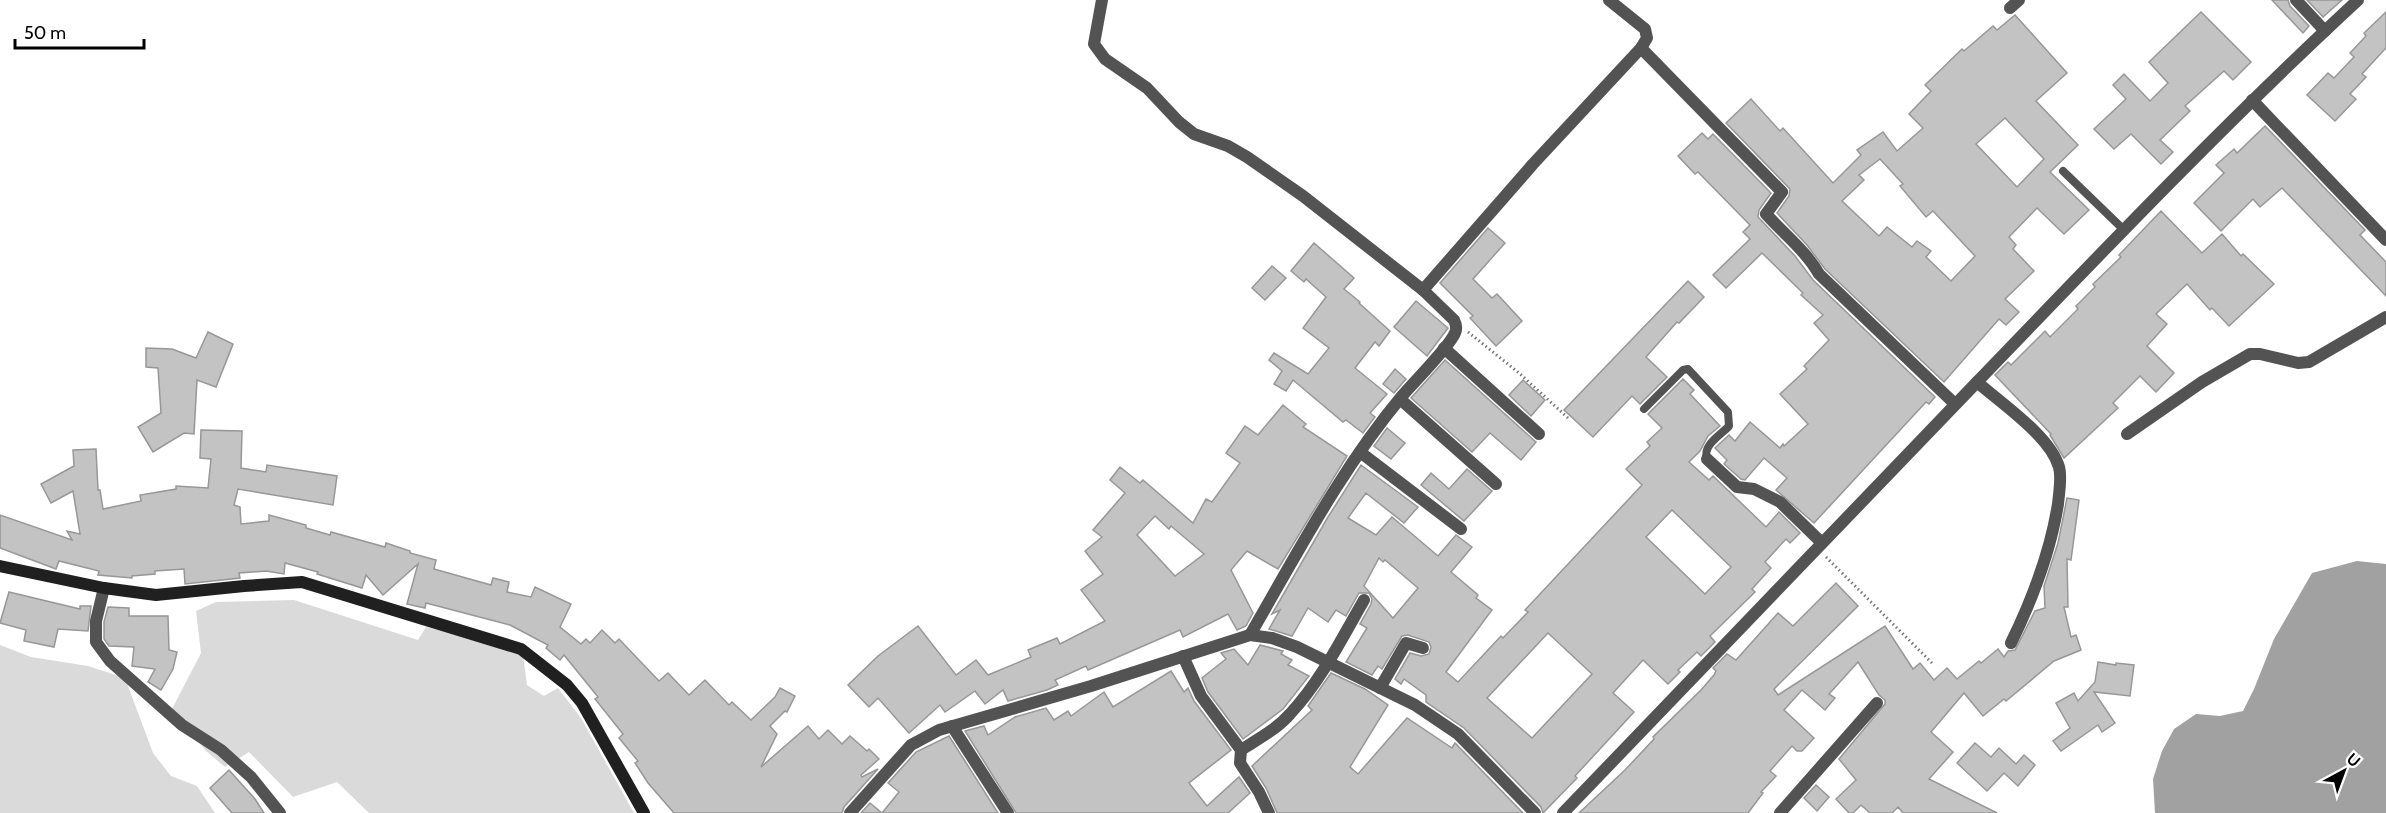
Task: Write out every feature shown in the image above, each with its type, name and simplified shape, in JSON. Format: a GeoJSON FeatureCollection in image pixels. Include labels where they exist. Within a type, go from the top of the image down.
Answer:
{"type":"FeatureCollection","features":[{"type":"Feature","properties":{"kind":"main road"},"geometry":{"type":"LineString","coordinates":[[0,566],[104,588],[156,595],[302,582],[521,649],[567,685],[582,703],[644,813]]}},
{"type":"Feature","properties":{"kind":"street"},"geometry":{"type":"LineString","coordinates":[[1102,0],[1094,44],[1105,59],[1147,88],[1179,122],[1194,134],[1228,146],[1303,196],[1423,290],[1454,320],[1456,326],[1455,334],[1400,399],[1360,452],[1308,531],[1250,635]]}},
{"type":"Feature","properties":{"kind":"street"},"geometry":{"type":"LineString","coordinates":[[1423,290],[1533,164],[1641,48],[1647,38],[1645,28],[1609,0]]}},
{"type":"Feature","properties":{"kind":"street"},"geometry":{"type":"LineString","coordinates":[[2295,0],[2325,31]]}},
{"type":"Feature","properties":{"kind":"street"},"geometry":{"type":"LineString","coordinates":[[1563,813],[2123,229],[2252,100],[2358,0]]}},
{"type":"Feature","properties":{"kind":"street"},"geometry":{"type":"LineString","coordinates":[[1641,48],[1782,192],[1766,214],[1773,222],[1811,260],[1819,274],[1955,404]]}},
{"type":"Feature","properties":{"kind":"street"},"geometry":{"type":"LineString","coordinates":[[2252,100],[2386,240]]}},
{"type":"Feature","properties":{"kind":"street"},"geometry":{"type":"LineString","coordinates":[[2127,434],[2202,382],[2250,354],[2260,354],[2298,363],[2312,361],[2386,317]]}},
{"type":"Feature","properties":{"kind":"street"},"geometry":{"type":"LineString","coordinates":[[1444,348],[1539,434]]}},
{"type":"Feature","properties":{"kind":"street"},"geometry":{"type":"LineString","coordinates":[[1977,382],[2043,440],[2060,468],[2059,495],[2046,558],[2032,601],[2011,643]]}},
{"type":"Feature","properties":{"kind":"street"},"geometry":{"type":"LineString","coordinates":[[1400,399],[1496,484]]}},
{"type":"Feature","properties":{"kind":"street"},"geometry":{"type":"LineString","coordinates":[[1360,452],[1461,529]]}},
{"type":"Feature","properties":{"kind":"street"},"geometry":{"type":"LineString","coordinates":[[1707,459],[1737,487],[1754,489],[1780,502],[1819,544]]}},
{"type":"Feature","properties":{"kind":"street"},"geometry":{"type":"LineString","coordinates":[[104,588],[96,621],[96,642],[110,661],[182,724],[221,750],[250,777],[280,813]]}},
{"type":"Feature","properties":{"kind":"street"},"geometry":{"type":"LineString","coordinates":[[1241,750],[1289,715],[1328,663],[1365,600]]}},
{"type":"Feature","properties":{"kind":"street"},"geometry":{"type":"LineString","coordinates":[[850,813],[911,745],[924,736],[1250,635],[1272,638],[1288,644],[1415,705],[1458,734],[1535,813]]}},
{"type":"Feature","properties":{"kind":"street"},"geometry":{"type":"LineString","coordinates":[[1380,688],[1406,643],[1423,648]]}},
{"type":"Feature","properties":{"kind":"street"},"geometry":{"type":"LineString","coordinates":[[1183,656],[1201,696],[1241,750],[1240,763],[1259,792],[1269,813]]}},
{"type":"Feature","properties":{"kind":"street"},"geometry":{"type":"LineString","coordinates":[[1780,813],[1877,703]]}},
{"type":"Feature","properties":{"kind":"street"},"geometry":{"type":"LineString","coordinates":[[952,726],[1008,813]]}},
{"type":"Feature","properties":{"kind":"lane"},"geometry":{"type":"LineString","coordinates":[[2063,171],[2123,229]]}},
{"type":"Feature","properties":{"kind":"lane"},"geometry":{"type":"LineString","coordinates":[[1644,408],[1683,369],[1688,369],[1728,412],[1729,416],[1729,426],[1707,447],[1707,459]]}},
{"type":"Feature","properties":{"kind":"path"},"geometry":{"type":"LineString","coordinates":[[1456,326],[1476,337],[1568,418]]}},
{"type":"Feature","properties":{"kind":"path"},"geometry":{"type":"LineString","coordinates":[[1819,544],[1932,663]]}},
{"type":"Feature","properties":{"kind":"shaded area"},"geometry":{"type":"Polygon","coordinates":[[[2357,561],[2386,564],[2386,813],[2155,813],[2153,779],[2162,751],[2174,729],[2196,714],[2220,716],[2243,711],[2274,639],[2312,573],[2357,561]]]}},
{"type":"Feature","properties":{"kind":"shaded area"},"geometry":{"type":"Polygon","coordinates":[[[294,600],[418,640],[426,627],[495,644],[523,655],[527,685],[544,696],[558,688],[581,718],[634,813],[369,813],[337,782],[293,797],[249,752],[225,767],[206,751],[172,709],[201,653],[196,611],[216,602],[294,600]]]}},
{"type":"Feature","properties":{"kind":"shaded area"},"geometry":{"type":"Polygon","coordinates":[[[0,645],[31,657],[88,666],[125,678],[153,753],[171,776],[197,786],[215,813],[0,813],[0,645]]]}},
{"type":"Feature","properties":{"kind":"building"},"geometry":{"type":"Polygon","coordinates":[[[2272,0],[2288,0],[2290,6],[2309,26],[2303,33],[2272,0]]]}},
{"type":"Feature","properties":{"kind":"building"},"geometry":{"type":"Polygon","coordinates":[[[2307,0],[2342,0],[2323,17],[2307,0]]]}},
{"type":"Feature","properties":{"kind":"building"},"geometry":{"type":"Polygon","coordinates":[[[2201,12],[2251,62],[2233,80],[2224,71],[2185,106],[2190,111],[2160,140],[2173,152],[2161,164],[2131,134],[2114,149],[2094,129],[2126,99],[2113,85],[2124,74],[2150,101],[2168,83],[2149,62],[2201,12]]]}},
{"type":"Feature","properties":{"kind":"building"},"geometry":{"type":"Polygon","coordinates":[[[2386,12],[2386,48],[2362,74],[2366,77],[2350,94],[2356,99],[2335,121],[2307,95],[2328,73],[2334,78],[2354,57],[2350,53],[2366,36],[2364,33],[2386,12]]]}},
{"type":"Feature","properties":{"kind":"building"},"geometry":{"type":"Polygon","coordinates":[[[2015,15],[2067,73],[2036,101],[2078,145],[2050,172],[2089,210],[2064,234],[2037,208],[2009,237],[2016,245],[2013,249],[2034,271],[2005,299],[2019,312],[2006,325],[1999,319],[1944,382],[1825,269],[1807,245],[1777,213],[1789,196],[1790,189],[1726,123],[1751,99],[1780,131],[1783,128],[1833,183],[1861,155],[1857,150],[1883,132],[1897,151],[1923,128],[1909,114],[1931,91],[1925,85],[1962,49],[1964,51],[1993,26],[1997,30],[2015,15]],[[2005,118],[1976,144],[2017,187],[2044,159],[2005,118]],[[1880,159],[1859,175],[1864,180],[1842,201],[1879,236],[1887,227],[1912,247],[1917,241],[1931,251],[1926,257],[1951,281],[1975,256],[1933,211],[1926,217],[1900,186],[1903,184],[1880,159]]]}},
{"type":"Feature","properties":{"kind":"building"},"geometry":{"type":"Polygon","coordinates":[[[2265,126],[2365,230],[2360,235],[2386,262],[2386,296],[2282,188],[2260,207],[2253,199],[2221,231],[2194,203],[2224,173],[2216,165],[2234,149],[2237,153],[2265,126]]]}},
{"type":"Feature","properties":{"kind":"building"},"geometry":{"type":"Polygon","coordinates":[[[1702,133],[1708,139],[1713,134],[1771,193],[1759,210],[1758,217],[1795,256],[1813,280],[1935,397],[1929,404],[1926,402],[1814,523],[1776,490],[1787,478],[1764,458],[1745,480],[1724,464],[1727,460],[1715,448],[1729,435],[1735,441],[1750,422],[1780,448],[1808,424],[1780,394],[1807,369],[1804,366],[1829,340],[1814,323],[1823,315],[1762,253],[1726,288],[1713,275],[1750,239],[1743,232],[1750,225],[1698,172],[1695,174],[1678,156],[1702,133]]]}},
{"type":"Feature","properties":{"kind":"building"},"geometry":{"type":"Polygon","coordinates":[[[2161,211],[2202,253],[2222,234],[2241,256],[2243,254],[2274,284],[2229,326],[2212,308],[2210,310],[2187,284],[2156,314],[2167,324],[2147,346],[2174,373],[2156,392],[2140,376],[2113,403],[2118,408],[2064,458],[2051,434],[1995,375],[2008,362],[2011,365],[2045,331],[2050,337],[2078,309],[2076,306],[2095,287],[2093,284],[2121,257],[2119,255],[2161,211]]]}},
{"type":"Feature","properties":{"kind":"building"},"geometry":{"type":"Polygon","coordinates":[[[1488,228],[1505,243],[1473,279],[1492,298],[1497,294],[1522,321],[1496,346],[1470,318],[1473,316],[1440,283],[1488,228]]]}},
{"type":"Feature","properties":{"kind":"building"},"geometry":{"type":"Polygon","coordinates":[[[1314,243],[1354,278],[1344,289],[1390,331],[1379,346],[1375,342],[1355,368],[1387,394],[1370,413],[1375,417],[1363,433],[1346,420],[1343,422],[1293,380],[1286,391],[1274,384],[1282,371],[1269,360],[1274,353],[1308,374],[1329,348],[1303,328],[1326,297],[1306,279],[1304,282],[1291,271],[1314,243]]]}},
{"type":"Feature","properties":{"kind":"building"},"geometry":{"type":"Polygon","coordinates":[[[1272,266],[1286,278],[1265,300],[1252,288],[1272,266]]]}},
{"type":"Feature","properties":{"kind":"building"},"geometry":{"type":"Polygon","coordinates":[[[1688,281],[1704,297],[1679,323],[1677,322],[1646,357],[1667,377],[1640,404],[1632,396],[1593,437],[1564,410],[1688,281]]]}},
{"type":"Feature","properties":{"kind":"building"},"geometry":{"type":"Polygon","coordinates":[[[1416,301],[1448,328],[1427,356],[1394,327],[1416,301]]]}},
{"type":"Feature","properties":{"kind":"building"},"geometry":{"type":"Polygon","coordinates":[[[208,332],[233,344],[216,387],[197,380],[194,434],[184,433],[153,452],[138,427],[161,413],[158,368],[146,367],[146,348],[172,349],[196,358],[208,332]]]}},
{"type":"Feature","properties":{"kind":"building"},"geometry":{"type":"Polygon","coordinates":[[[1445,360],[1536,442],[1521,460],[1490,433],[1472,452],[1411,398],[1445,360]]]}},
{"type":"Feature","properties":{"kind":"building"},"geometry":{"type":"Polygon","coordinates":[[[1395,369],[1406,379],[1394,393],[1383,384],[1395,369]]]}},
{"type":"Feature","properties":{"kind":"building"},"geometry":{"type":"Polygon","coordinates":[[[1683,379],[1694,390],[1690,394],[1720,426],[1708,436],[1700,451],[1689,462],[1709,480],[1713,476],[1766,527],[1779,512],[1800,533],[1790,543],[1786,539],[1765,562],[1771,568],[1752,589],[1755,592],[1710,636],[1715,642],[1701,656],[1697,652],[1678,670],[1680,672],[1668,684],[1643,660],[1613,693],[1634,712],[1575,776],[1577,778],[1543,813],[1541,807],[1464,728],[1426,702],[1426,695],[1404,679],[1401,684],[1395,679],[1410,653],[1421,656],[1429,654],[1431,647],[1429,642],[1408,635],[1402,636],[1382,669],[1378,666],[1372,675],[1346,662],[1367,628],[1360,624],[1371,604],[1372,599],[1369,593],[1359,593],[1346,616],[1336,610],[1328,622],[1308,608],[1292,636],[1269,629],[1280,610],[1272,614],[1361,465],[1418,507],[1404,523],[1366,493],[1348,518],[1376,535],[1392,517],[1438,556],[1456,535],[1472,547],[1451,572],[1478,595],[1476,598],[1492,610],[1446,672],[1458,682],[1501,636],[1503,638],[1528,612],[1525,610],[1642,485],[1626,469],[1650,446],[1647,442],[1662,428],[1648,414],[1683,379]],[[1672,510],[1646,537],[1705,594],[1731,567],[1672,510]],[[1379,558],[1364,586],[1393,618],[1418,588],[1385,560],[1383,562],[1379,558]],[[1548,633],[1487,698],[1532,738],[1592,674],[1548,633]]]}},
{"type":"Feature","properties":{"kind":"building"},"geometry":{"type":"Polygon","coordinates":[[[1523,380],[1545,400],[1531,416],[1509,395],[1523,380]]]}},
{"type":"Feature","properties":{"kind":"building"},"geometry":{"type":"Polygon","coordinates":[[[1283,405],[1306,424],[1303,427],[1347,456],[1278,569],[1247,551],[1231,570],[1253,613],[1246,626],[1237,630],[1228,614],[1183,637],[1180,630],[1088,670],[1086,666],[1055,680],[1058,685],[1047,690],[1008,701],[1003,690],[985,704],[975,691],[945,712],[940,705],[909,733],[878,698],[869,707],[848,685],[878,656],[918,626],[956,675],[976,660],[988,675],[1031,657],[1028,650],[1057,638],[1060,644],[1105,621],[1081,590],[1103,574],[1085,551],[1102,537],[1093,530],[1125,493],[1110,480],[1120,467],[1140,483],[1143,480],[1193,523],[1206,499],[1212,502],[1240,463],[1226,453],[1245,426],[1258,435],[1283,405]],[[1155,516],[1137,535],[1175,576],[1204,554],[1171,526],[1169,529],[1155,516]]]}},
{"type":"Feature","properties":{"kind":"building"},"geometry":{"type":"Polygon","coordinates":[[[1387,428],[1405,443],[1391,459],[1374,446],[1387,428]]]}},
{"type":"Feature","properties":{"kind":"building"},"geometry":{"type":"Polygon","coordinates":[[[201,430],[242,431],[241,468],[266,472],[267,465],[337,476],[333,505],[238,489],[234,505],[240,507],[241,524],[269,521],[269,515],[306,525],[306,528],[330,535],[331,532],[385,547],[386,543],[436,560],[434,569],[491,585],[493,578],[509,582],[507,592],[531,597],[535,587],[571,604],[560,627],[581,644],[586,639],[590,643],[602,630],[615,643],[619,639],[659,681],[668,673],[689,695],[705,680],[729,705],[732,702],[751,720],[775,697],[780,688],[795,696],[787,712],[785,711],[770,726],[777,734],[761,767],[808,726],[819,739],[828,730],[842,744],[850,736],[867,751],[869,749],[879,759],[861,775],[862,777],[878,769],[844,807],[842,813],[674,813],[648,783],[635,763],[638,761],[619,738],[623,734],[595,699],[598,697],[564,655],[560,660],[546,648],[548,645],[510,625],[426,603],[425,608],[407,604],[418,564],[383,595],[366,575],[362,588],[285,563],[284,574],[266,571],[239,573],[240,578],[185,584],[184,569],[155,571],[155,574],[132,576],[132,578],[98,575],[99,571],[59,561],[56,569],[0,548],[0,515],[72,540],[67,531],[80,534],[73,491],[51,503],[41,484],[74,466],[73,450],[96,449],[98,490],[100,490],[103,509],[141,501],[140,495],[176,489],[176,486],[208,488],[211,459],[200,458],[201,430]]]}},
{"type":"Feature","properties":{"kind":"building"},"geometry":{"type":"Polygon","coordinates":[[[1467,469],[1492,491],[1464,521],[1421,485],[1431,473],[1449,489],[1467,469]]]}},
{"type":"Feature","properties":{"kind":"building"},"geometry":{"type":"Polygon","coordinates":[[[2067,498],[2079,500],[2071,560],[2067,559],[2068,607],[2064,607],[2071,637],[2076,635],[2081,650],[2054,661],[2006,701],[2004,699],[1983,716],[1964,693],[1931,732],[1953,752],[1929,779],[1997,813],[1903,813],[1898,807],[1892,813],[1870,813],[1861,805],[1853,813],[1849,813],[1836,799],[1856,780],[1839,759],[1885,704],[1885,700],[1879,695],[1858,662],[1829,694],[1835,698],[1825,710],[1802,690],[1784,710],[1814,738],[1802,751],[1797,751],[1792,746],[1770,771],[1776,776],[1761,792],[1763,793],[1748,813],[1579,813],[1625,770],[1654,739],[1653,737],[1701,690],[1714,675],[1716,671],[1713,668],[1727,654],[1736,660],[1778,613],[1793,626],[1836,583],[1858,606],[1774,689],[1778,695],[1885,626],[1913,669],[1920,663],[1934,680],[1947,668],[1957,679],[1998,649],[2004,657],[2008,651],[2015,650],[2035,611],[2045,608],[2044,586],[2058,543],[2067,498]]]}},
{"type":"Feature","properties":{"kind":"building"},"geometry":{"type":"Polygon","coordinates":[[[9,592],[80,609],[80,606],[91,606],[88,631],[58,629],[54,647],[24,641],[26,630],[0,623],[9,592]]]}},
{"type":"Feature","properties":{"kind":"building"},"geometry":{"type":"Polygon","coordinates":[[[108,607],[129,608],[129,616],[168,616],[169,650],[177,652],[173,669],[161,690],[148,682],[155,669],[132,666],[134,647],[109,646],[104,639],[104,622],[108,607]]]}},
{"type":"Feature","properties":{"kind":"building"},"geometry":{"type":"Polygon","coordinates":[[[1260,645],[1283,651],[1281,654],[1292,660],[1288,665],[1309,676],[1283,709],[1243,739],[1208,692],[1202,678],[1226,659],[1221,653],[1234,649],[1248,665],[1260,645]]]}},
{"type":"Feature","properties":{"kind":"building"},"geometry":{"type":"Polygon","coordinates":[[[2098,662],[2134,665],[2130,696],[2094,692],[2115,723],[2102,732],[2098,725],[2061,751],[2053,741],[2070,728],[2056,703],[2074,693],[2078,701],[2095,682],[2098,662]]]}},
{"type":"Feature","properties":{"kind":"building"},"geometry":{"type":"Polygon","coordinates":[[[1171,671],[1184,692],[1188,688],[1194,701],[1231,750],[1189,783],[1207,806],[1239,777],[1250,793],[1228,813],[1016,813],[965,731],[984,726],[988,735],[1015,717],[1046,708],[1054,720],[1068,711],[1071,716],[1104,692],[1113,707],[1171,671]]]}},
{"type":"Feature","properties":{"kind":"building"},"geometry":{"type":"Polygon","coordinates":[[[1331,673],[1365,689],[1388,705],[1350,767],[1358,774],[1407,718],[1452,748],[1455,743],[1523,813],[1277,813],[1266,788],[1252,766],[1312,710],[1308,706],[1331,673]]]}},
{"type":"Feature","properties":{"kind":"building"},"geometry":{"type":"Polygon","coordinates":[[[949,736],[998,813],[882,813],[899,792],[888,783],[916,752],[949,736]]]}},
{"type":"Feature","properties":{"kind":"building"},"geometry":{"type":"Polygon","coordinates":[[[1975,743],[1991,757],[1999,748],[2016,764],[2024,755],[2035,765],[2018,786],[2004,773],[1987,791],[1957,763],[1975,743]]]}},
{"type":"Feature","properties":{"kind":"building"},"geometry":{"type":"Polygon","coordinates":[[[229,770],[255,799],[264,813],[232,813],[210,788],[229,770]]]}},
{"type":"Feature","properties":{"kind":"building"},"geometry":{"type":"Polygon","coordinates":[[[1816,785],[1829,797],[1817,811],[1804,798],[1816,785]]]}},
{"type":"Feature","properties":{"kind":"building"},"geometry":{"type":"Polygon","coordinates":[[[870,803],[882,813],[861,813],[870,803]]]}}]}
